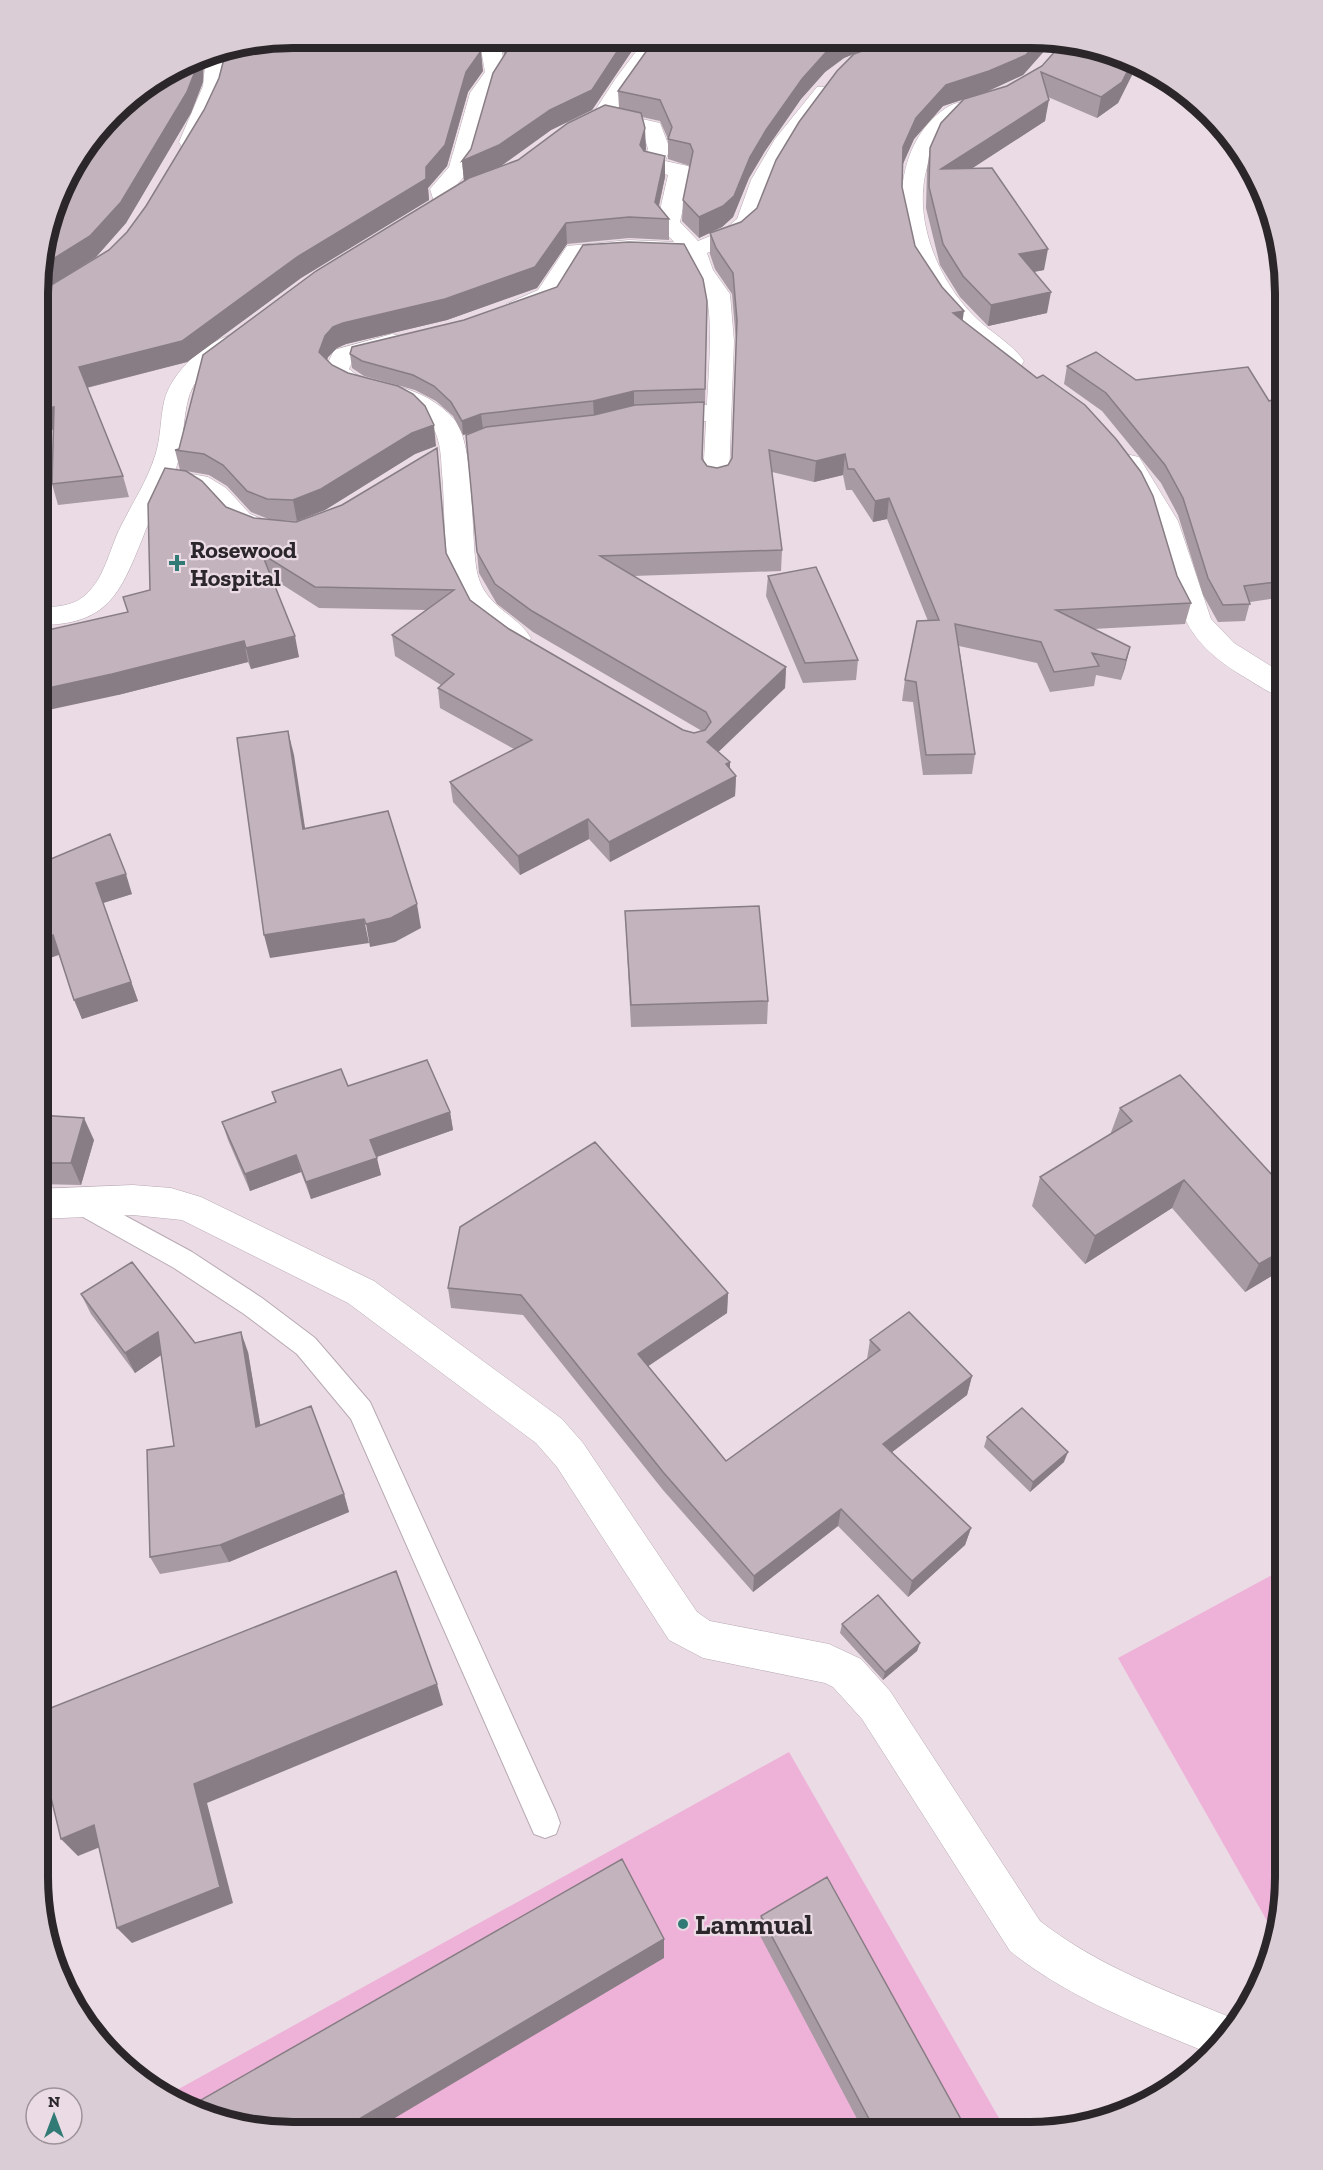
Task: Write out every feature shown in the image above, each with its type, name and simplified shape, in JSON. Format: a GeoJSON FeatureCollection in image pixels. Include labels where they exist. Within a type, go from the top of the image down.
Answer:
{"type":"FeatureCollection","features":[{"type":"Feature","properties":{"kind":"street"},"geometry":{"type":"LineString","coordinates":[[472,188],[434,209],[441,189],[460,169],[481,93],[496,72],[491,48]]}},
{"type":"Feature","properties":{"kind":"street"},"geometry":{"type":"LineString","coordinates":[[552,143],[602,116],[648,48]]}},
{"type":"Feature","properties":{"kind":"street"},"geometry":{"type":"LineString","coordinates":[[179,157],[204,115],[215,74],[216,61]]}},
{"type":"Feature","properties":{"kind":"street"},"geometry":{"type":"LineString","coordinates":[[491,317],[549,294],[552,284],[575,251],[629,247],[694,250],[731,236],[747,222],[762,180],[786,139],[838,75]]}},
{"type":"Feature","properties":{"kind":"street"},"geometry":{"type":"LineString","coordinates":[[995,99],[952,113],[927,140],[914,168],[913,208],[926,266],[949,302],[988,344],[1035,378]]}},
{"type":"Feature","properties":{"kind":"street"},"geometry":{"type":"LineString","coordinates":[[602,116],[652,128],[659,149],[652,164],[680,171],[669,224],[694,250],[701,270],[718,294],[722,341],[716,479]]}},
{"type":"Feature","properties":{"kind":"street"},"geometry":{"type":"LineString","coordinates":[[48,615],[74,613],[93,604],[103,592],[135,525],[161,478],[171,443],[176,398],[183,384],[201,366],[257,325]]}},
{"type":"Feature","properties":{"kind":"street"},"geometry":{"type":"LineString","coordinates":[[409,338],[366,347],[343,355],[336,371],[350,383],[395,393],[425,406],[445,425],[453,451],[464,574],[484,612],[532,647]]}},
{"type":"Feature","properties":{"kind":"street"},"geometry":{"type":"LineString","coordinates":[[635,416],[718,413]]}},
{"type":"Feature","properties":{"kind":"street"},"geometry":{"type":"LineString","coordinates":[[1115,444],[1150,490],[1162,516],[1187,596],[1206,632],[1242,662],[1275,681]]}},
{"type":"Feature","properties":{"kind":"street"},"geometry":{"type":"LineString","coordinates":[[161,478],[199,483],[218,494],[241,520],[268,531],[289,532]]}},
{"type":"Feature","properties":{"kind":"street"},"geometry":{"type":"LineString","coordinates":[[48,1204],[150,1199],[189,1207],[332,1276],[396,1317],[549,1431],[570,1455],[683,1626],[692,1634],[703,1640],[829,1664],[847,1673],[876,1705],[1025,1936],[1047,1956],[1078,1974],[1217,2034]]}},
{"type":"Feature","properties":{"kind":"lane"},"geometry":{"type":"LineString","coordinates":[[83,1204],[183,1260],[253,1306],[306,1346],[361,1411],[545,1823]]}},
{"type":"Feature","properties":{"kind":"shaded area"},"geometry":{"type":"Polygon","coordinates":[[[1275,1573],[1275,1877],[1270,1926],[1118,1658],[1275,1573]]]}},
{"type":"Feature","properties":{"kind":"shaded area","name":"Lammual"},"geometry":{"type":"Polygon","coordinates":[[[789,1752],[1001,2122],[293,2122],[261,2120],[230,2114],[175,2091],[789,1752]]]}},
{"type":"Feature","properties":{"kind":"building"},"geometry":{"type":"Polygon","coordinates":[[[481,48],[481,51],[466,72],[445,145],[426,167],[426,179],[297,257],[182,341],[79,367],[123,476],[52,484],[54,407],[48,408],[48,287],[109,250],[127,232],[146,206],[204,110],[219,78],[224,58],[261,50],[481,48]]]}},
{"type":"Feature","properties":{"kind":"building"},"geometry":{"type":"Polygon","coordinates":[[[506,48],[619,48],[592,90],[550,110],[499,145],[462,161],[471,149],[493,73],[507,51],[506,48]]]}},
{"type":"Feature","properties":{"kind":"building"},"geometry":{"type":"Polygon","coordinates":[[[649,48],[831,48],[802,79],[766,130],[750,157],[734,196],[723,206],[699,217],[683,200],[693,151],[690,144],[668,139],[672,127],[660,100],[618,91],[649,48]]]}},
{"type":"Feature","properties":{"kind":"building"},"geometry":{"type":"Polygon","coordinates":[[[870,48],[1032,48],[1026,55],[989,71],[946,85],[916,118],[903,147],[902,187],[915,246],[942,287],[964,311],[953,313],[1037,378],[1043,375],[1085,405],[1116,439],[1141,472],[1153,496],[1177,576],[1191,603],[1056,610],[1130,647],[1126,660],[1092,653],[1099,666],[1054,672],[1041,642],[955,624],[975,754],[926,755],[916,682],[905,680],[917,621],[939,620],[889,498],[875,501],[854,469],[848,469],[845,454],[816,461],[769,450],[782,550],[600,556],[786,667],[707,742],[730,762],[726,764],[736,776],[609,842],[588,819],[518,856],[450,782],[532,740],[438,688],[454,674],[392,635],[454,590],[315,587],[262,554],[295,636],[246,648],[244,641],[48,688],[48,630],[128,612],[123,597],[150,590],[148,504],[165,468],[186,471],[202,481],[226,507],[254,518],[296,522],[342,505],[437,448],[446,553],[470,600],[509,629],[683,730],[694,733],[705,730],[711,722],[706,712],[532,611],[495,584],[477,552],[466,435],[486,427],[594,415],[635,405],[704,402],[702,459],[707,466],[717,468],[728,465],[732,458],[737,320],[733,273],[716,248],[710,233],[741,222],[757,208],[776,160],[799,122],[837,71],[854,54],[870,48]]]}},
{"type":"Feature","properties":{"kind":"building"},"geometry":{"type":"Polygon","coordinates":[[[1056,50],[1093,56],[1129,69],[1122,82],[1101,97],[1041,72],[1049,100],[941,169],[992,168],[1048,249],[1019,254],[1051,292],[991,305],[963,276],[943,244],[929,187],[930,148],[941,123],[964,99],[1007,86],[1042,66],[1056,50]]]}},
{"type":"Feature","properties":{"kind":"building"},"geometry":{"type":"Polygon","coordinates":[[[196,68],[187,92],[121,202],[90,236],[50,261],[56,230],[67,199],[89,157],[120,120],[144,99],[157,89],[196,68]]]}},
{"type":"Feature","properties":{"kind":"building"},"geometry":{"type":"Polygon","coordinates":[[[605,105],[641,113],[645,128],[640,145],[644,151],[665,156],[655,202],[669,219],[629,217],[566,223],[535,267],[445,299],[343,323],[333,327],[325,336],[319,352],[332,365],[348,373],[398,386],[413,394],[425,406],[434,425],[412,433],[321,489],[293,500],[267,499],[247,491],[223,465],[204,454],[175,450],[179,449],[203,355],[316,271],[469,178],[518,160],[568,123],[605,105]]]}},
{"type":"Feature","properties":{"kind":"building"},"geometry":{"type":"Polygon","coordinates":[[[629,242],[684,244],[703,279],[707,301],[705,389],[634,391],[593,401],[481,414],[462,421],[451,402],[434,386],[413,375],[362,361],[350,354],[352,347],[464,320],[557,287],[583,245],[629,242]]]}},
{"type":"Feature","properties":{"kind":"building"},"geometry":{"type":"Polygon","coordinates":[[[1096,352],[1136,380],[1248,367],[1269,401],[1275,399],[1275,582],[1244,586],[1250,604],[1223,605],[1208,578],[1183,498],[1165,465],[1106,393],[1067,366],[1096,352]]]}},
{"type":"Feature","properties":{"kind":"building"},"geometry":{"type":"Polygon","coordinates":[[[816,567],[858,660],[805,663],[768,576],[816,567]]]}},
{"type":"Feature","properties":{"kind":"building"},"geometry":{"type":"Polygon","coordinates":[[[288,731],[303,829],[388,811],[417,904],[391,918],[366,924],[364,919],[264,935],[237,738],[288,731]]]}},
{"type":"Feature","properties":{"kind":"building"},"geometry":{"type":"Polygon","coordinates":[[[110,834],[126,874],[96,883],[131,982],[74,1000],[53,935],[48,937],[48,860],[110,834]]]}},
{"type":"Feature","properties":{"kind":"building"},"geometry":{"type":"Polygon","coordinates":[[[759,906],[768,1001],[631,1005],[625,911],[759,906]]]}},
{"type":"Feature","properties":{"kind":"building"},"geometry":{"type":"Polygon","coordinates":[[[427,1060],[450,1112],[370,1140],[377,1158],[306,1182],[296,1155],[245,1174],[222,1122],[276,1102],[272,1092],[341,1069],[348,1086],[427,1060]]]}},
{"type":"Feature","properties":{"kind":"building"},"geometry":{"type":"Polygon","coordinates":[[[1180,1075],[1275,1178],[1275,1255],[1259,1264],[1184,1180],[1095,1236],[1040,1177],[1132,1121],[1120,1108],[1180,1075]]]}},
{"type":"Feature","properties":{"kind":"building"},"geometry":{"type":"Polygon","coordinates":[[[48,1116],[84,1118],[71,1163],[48,1163],[48,1116]]]}},
{"type":"Feature","properties":{"kind":"building"},"geometry":{"type":"Polygon","coordinates":[[[595,1142],[728,1293],[638,1354],[726,1461],[880,1350],[870,1340],[909,1312],[972,1376],[883,1444],[971,1528],[912,1581],[841,1509],[754,1576],[663,1472],[521,1295],[448,1288],[460,1227],[595,1142]]]}},
{"type":"Feature","properties":{"kind":"building"},"geometry":{"type":"Polygon","coordinates":[[[132,1262],[195,1343],[241,1332],[256,1427],[311,1406],[344,1494],[220,1545],[150,1557],[147,1450],[174,1446],[158,1332],[125,1353],[81,1294],[132,1262]]]}},
{"type":"Feature","properties":{"kind":"building"},"geometry":{"type":"Polygon","coordinates":[[[1022,1408],[1068,1452],[1033,1482],[987,1437],[1022,1408]]]}},
{"type":"Feature","properties":{"kind":"building"},"geometry":{"type":"Polygon","coordinates":[[[396,1571],[437,1684],[194,1784],[220,1887],[117,1928],[94,1825],[61,1839],[48,1785],[48,1709],[396,1571]]]}},
{"type":"Feature","properties":{"kind":"building"},"geometry":{"type":"Polygon","coordinates":[[[878,1595],[920,1643],[885,1672],[842,1624],[878,1595]]]}},
{"type":"Feature","properties":{"kind":"building"},"geometry":{"type":"Polygon","coordinates":[[[622,1859],[664,1939],[354,2122],[261,2120],[230,2114],[197,2102],[622,1859]]]}},
{"type":"Feature","properties":{"kind":"building"},"geometry":{"type":"Polygon","coordinates":[[[827,1877],[962,2122],[871,2122],[761,1916],[827,1877]]]}},
{"type":"Feature","properties":{"kind":"place","name":"Rosewood Hospital"},"geometry":{"type":"Point","coordinates":[177,563]}},
{"type":"Feature","properties":{"kind":"place","name":"Lammual"},"geometry":{"type":"Point","coordinates":[683,1924]}}]}
